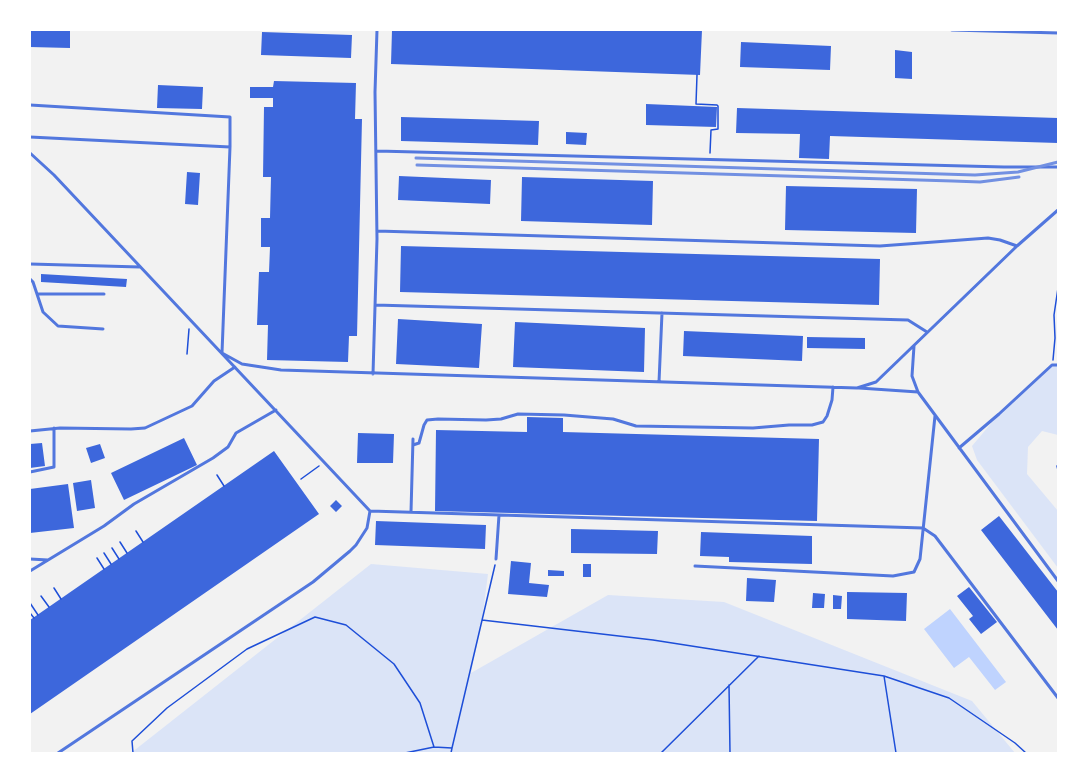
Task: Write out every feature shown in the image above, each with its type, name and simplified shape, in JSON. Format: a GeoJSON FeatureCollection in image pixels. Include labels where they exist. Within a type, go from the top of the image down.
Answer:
{"type":"FeatureCollection","features":[{"type":"Feature","properties":{"kind":"lane"},"geometry":{"type":"LineString","coordinates":[[373,374],[377,231],[375,92],[377,30]]}},
{"type":"Feature","properties":{"kind":"lane"},"geometry":{"type":"LineString","coordinates":[[952,30],[1058,33]]}},
{"type":"Feature","properties":{"kind":"lane"},"geometry":{"type":"LineString","coordinates":[[30,104],[230,117],[222,353]]}},
{"type":"Feature","properties":{"kind":"lane"},"geometry":{"type":"LineString","coordinates":[[30,137],[230,147]]}},
{"type":"Feature","properties":{"kind":"lane"},"geometry":{"type":"LineString","coordinates":[[377,151],[1004,167],[1058,167]]}},
{"type":"Feature","properties":{"kind":"lane"},"geometry":{"type":"LineString","coordinates":[[30,153],[46,167],[370,511],[923,528],[935,536],[1058,698]]}},
{"type":"Feature","properties":{"kind":"lane"},"geometry":{"type":"LineString","coordinates":[[857,388],[876,382],[1017,246],[1058,210]]}},
{"type":"Feature","properties":{"kind":"lane"},"geometry":{"type":"LineString","coordinates":[[377,231],[880,246],[988,238],[1000,240],[1017,246]]}},
{"type":"Feature","properties":{"kind":"lane"},"geometry":{"type":"LineString","coordinates":[[30,264],[140,267]]}},
{"type":"Feature","properties":{"kind":"lane"},"geometry":{"type":"LineString","coordinates":[[30,279],[33,282],[43,312],[58,326],[103,329]]}},
{"type":"Feature","properties":{"kind":"lane"},"geometry":{"type":"LineString","coordinates":[[37,294],[104,294]]}},
{"type":"Feature","properties":{"kind":"lane"},"geometry":{"type":"LineString","coordinates":[[375,305],[908,320],[927,332]]}},
{"type":"Feature","properties":{"kind":"lane"},"geometry":{"type":"LineString","coordinates":[[659,382],[662,313]]}},
{"type":"Feature","properties":{"kind":"lane"},"geometry":{"type":"LineString","coordinates":[[914,345],[912,376],[918,392],[1058,581]]}},
{"type":"Feature","properties":{"kind":"lane"},"geometry":{"type":"LineString","coordinates":[[222,353],[242,364],[281,370],[833,387],[918,392]]}},
{"type":"Feature","properties":{"kind":"lane"},"geometry":{"type":"LineString","coordinates":[[959,448],[999,414],[1052,365],[1058,365]]}},
{"type":"Feature","properties":{"kind":"lane"},"geometry":{"type":"LineString","coordinates":[[30,431],[54,428],[145,428],[192,406],[214,381],[235,367]]}},
{"type":"Feature","properties":{"kind":"lane"},"geometry":{"type":"LineString","coordinates":[[413,445],[419,443],[424,425],[428,420],[438,418],[486,420],[501,419],[518,414],[564,415],[612,419],[636,426],[753,428],[812,425],[823,422],[827,416],[832,400],[833,387]]}},
{"type":"Feature","properties":{"kind":"lane"},"geometry":{"type":"LineString","coordinates":[[30,571],[104,526],[134,504],[213,458],[228,447],[236,433],[276,410]]}},
{"type":"Feature","properties":{"kind":"lane"},"geometry":{"type":"LineString","coordinates":[[695,566],[894,576],[914,572],[920,559],[935,416]]}},
{"type":"Feature","properties":{"kind":"lane"},"geometry":{"type":"LineString","coordinates":[[30,472],[54,467],[54,428]]}},
{"type":"Feature","properties":{"kind":"lane"},"geometry":{"type":"LineString","coordinates":[[411,512],[413,439]]}},
{"type":"Feature","properties":{"kind":"lane"},"geometry":{"type":"LineString","coordinates":[[58,753],[69,744],[312,582],[345,556],[356,545],[367,528],[370,511]]}},
{"type":"Feature","properties":{"kind":"lane"},"geometry":{"type":"LineString","coordinates":[[496,559],[499,515]]}},
{"type":"Feature","properties":{"kind":"lane"},"geometry":{"type":"LineString","coordinates":[[30,558],[48,560]]}},
{"type":"Feature","properties":{"kind":"path"},"geometry":{"type":"LineString","coordinates":[[697,75],[696,104],[718,106],[718,130],[711,130],[710,160]]}},
{"type":"Feature","properties":{"kind":"path"},"geometry":{"type":"LineString","coordinates":[[1052,365],[1055,338],[1054,314],[1058,288]]}},
{"type":"Feature","properties":{"kind":"path"},"geometry":{"type":"LineString","coordinates":[[187,354],[190,327]]}},
{"type":"Feature","properties":{"kind":"path"},"geometry":{"type":"LineString","coordinates":[[301,479],[324,462]]}},
{"type":"Feature","properties":{"kind":"path"},"geometry":{"type":"LineString","coordinates":[[1058,465],[1058,470]]}},
{"type":"Feature","properties":{"kind":"path"},"geometry":{"type":"LineString","coordinates":[[217,475],[224,486]]}},
{"type":"Feature","properties":{"kind":"path"},"geometry":{"type":"LineString","coordinates":[[136,531],[143,542]]}},
{"type":"Feature","properties":{"kind":"path"},"geometry":{"type":"LineString","coordinates":[[120,542],[127,553]]}},
{"type":"Feature","properties":{"kind":"path"},"geometry":{"type":"LineString","coordinates":[[112,548],[119,559]]}},
{"type":"Feature","properties":{"kind":"path"},"geometry":{"type":"LineString","coordinates":[[104,553],[111,564]]}},
{"type":"Feature","properties":{"kind":"path"},"geometry":{"type":"LineString","coordinates":[[97,558],[104,569]]}},
{"type":"Feature","properties":{"kind":"path"},"geometry":{"type":"LineString","coordinates":[[451,753],[496,559]]}},
{"type":"Feature","properties":{"kind":"path"},"geometry":{"type":"LineString","coordinates":[[54,588],[61,598]]}},
{"type":"Feature","properties":{"kind":"path"},"geometry":{"type":"LineString","coordinates":[[41,596],[49,607]]}},
{"type":"Feature","properties":{"kind":"path"},"geometry":{"type":"LineString","coordinates":[[30,604],[38,615]]}},
{"type":"Feature","properties":{"kind":"path"},"geometry":{"type":"LineString","coordinates":[[30,613],[34,618]]}},
{"type":"Feature","properties":{"kind":"path"},"geometry":{"type":"LineString","coordinates":[[133,753],[132,741],[167,708],[247,650],[315,617],[346,625],[394,664],[420,703],[434,747]]}},
{"type":"Feature","properties":{"kind":"path"},"geometry":{"type":"LineString","coordinates":[[482,620],[653,640],[884,676],[949,698],[1015,743],[1026,753]]}},
{"type":"Feature","properties":{"kind":"path"},"geometry":{"type":"LineString","coordinates":[[661,753],[759,656]]}},
{"type":"Feature","properties":{"kind":"path"},"geometry":{"type":"LineString","coordinates":[[884,676],[896,753]]}},
{"type":"Feature","properties":{"kind":"path"},"geometry":{"type":"LineString","coordinates":[[729,685],[730,753]]}},
{"type":"Feature","properties":{"kind":"path"},"geometry":{"type":"LineString","coordinates":[[405,753],[434,747],[452,748]]}},
{"type":"Feature","properties":{"kind":"shaded area"},"geometry":{"type":"Polygon","coordinates":[[[1052,365],[1058,365],[1058,435],[1042,431],[1028,447],[1027,474],[1058,511],[1058,568],[977,460],[972,446],[999,414],[1052,365]]]}},
{"type":"Feature","properties":{"kind":"shaded area"},"geometry":{"type":"Polygon","coordinates":[[[371,564],[488,574],[482,620],[471,673],[608,595],[724,602],[972,701],[1015,753],[131,753],[371,564]]]}},
{"type":"Feature","properties":{"kind":"water"},"geometry":{"type":"Polygon","coordinates":[[[950,609],[1006,682],[995,690],[969,657],[954,668],[924,629],[950,609]]]}},
{"type":"Feature","properties":{"kind":"building"},"geometry":{"type":"Polygon","coordinates":[[[30,30],[70,30],[70,48],[30,47],[30,30]]]}},
{"type":"Feature","properties":{"kind":"building"},"geometry":{"type":"Polygon","coordinates":[[[392,30],[702,30],[700,75],[391,64],[392,30]]]}},
{"type":"Feature","properties":{"kind":"building"},"geometry":{"type":"Polygon","coordinates":[[[262,32],[352,35],[351,58],[261,55],[262,32]]]}},
{"type":"Feature","properties":{"kind":"building"},"geometry":{"type":"Polygon","coordinates":[[[741,42],[831,46],[830,70],[740,67],[741,42]]]}},
{"type":"Feature","properties":{"kind":"building"},"geometry":{"type":"Polygon","coordinates":[[[895,50],[912,52],[912,79],[895,78],[895,50]]]}},
{"type":"Feature","properties":{"kind":"building"},"geometry":{"type":"Polygon","coordinates":[[[274,81],[356,83],[355,119],[362,119],[357,336],[349,336],[348,362],[267,360],[268,325],[257,325],[259,272],[269,272],[270,247],[261,247],[261,218],[270,218],[271,177],[263,177],[264,107],[273,107],[273,98],[250,98],[250,87],[273,87],[274,81]]]}},
{"type":"Feature","properties":{"kind":"building"},"geometry":{"type":"Polygon","coordinates":[[[158,85],[203,87],[202,109],[157,108],[158,85]]]}},
{"type":"Feature","properties":{"kind":"building"},"geometry":{"type":"Polygon","coordinates":[[[646,104],[717,107],[716,127],[646,125],[646,104]]]}},
{"type":"Feature","properties":{"kind":"building"},"geometry":{"type":"Polygon","coordinates":[[[737,108],[1058,118],[1058,143],[830,136],[829,159],[799,158],[800,134],[736,133],[737,108]]]}},
{"type":"Feature","properties":{"kind":"building"},"geometry":{"type":"Polygon","coordinates":[[[401,117],[539,121],[538,145],[401,141],[401,117]]]}},
{"type":"Feature","properties":{"kind":"building"},"geometry":{"type":"Polygon","coordinates":[[[566,132],[587,133],[586,145],[566,144],[566,132]]]}},
{"type":"Feature","properties":{"kind":"building"},"geometry":{"type":"Polygon","coordinates":[[[187,172],[200,173],[198,205],[185,204],[187,172]]]}},
{"type":"Feature","properties":{"kind":"building"},"geometry":{"type":"Polygon","coordinates":[[[399,176],[491,180],[490,204],[398,200],[399,176]]]}},
{"type":"Feature","properties":{"kind":"building"},"geometry":{"type":"Polygon","coordinates":[[[522,177],[653,181],[652,225],[521,221],[522,177]]]}},
{"type":"Feature","properties":{"kind":"building"},"geometry":{"type":"Polygon","coordinates":[[[786,186],[917,189],[916,233],[785,230],[786,186]]]}},
{"type":"Feature","properties":{"kind":"building"},"geometry":{"type":"Polygon","coordinates":[[[401,246],[880,259],[879,305],[400,292],[401,246]]]}},
{"type":"Feature","properties":{"kind":"building"},"geometry":{"type":"Polygon","coordinates":[[[41,274],[127,279],[126,287],[41,282],[41,274]]]}},
{"type":"Feature","properties":{"kind":"building"},"geometry":{"type":"Polygon","coordinates":[[[398,319],[482,324],[479,368],[396,364],[398,319]]]}},
{"type":"Feature","properties":{"kind":"building"},"geometry":{"type":"Polygon","coordinates":[[[515,322],[645,328],[644,372],[513,367],[515,322]]]}},
{"type":"Feature","properties":{"kind":"building"},"geometry":{"type":"Polygon","coordinates":[[[684,331],[803,336],[802,361],[683,356],[684,331]]]}},
{"type":"Feature","properties":{"kind":"building"},"geometry":{"type":"Polygon","coordinates":[[[807,337],[865,338],[865,349],[807,348],[807,337]]]}},
{"type":"Feature","properties":{"kind":"building"},"geometry":{"type":"Polygon","coordinates":[[[527,417],[563,418],[563,432],[819,439],[817,521],[435,511],[436,430],[527,432],[527,417]]]}},
{"type":"Feature","properties":{"kind":"building"},"geometry":{"type":"Polygon","coordinates":[[[358,433],[394,434],[393,463],[357,463],[358,433]]]}},
{"type":"Feature","properties":{"kind":"building"},"geometry":{"type":"Polygon","coordinates":[[[184,438],[197,465],[124,500],[111,473],[184,438]]]}},
{"type":"Feature","properties":{"kind":"building"},"geometry":{"type":"Polygon","coordinates":[[[42,443],[45,466],[30,468],[30,444],[42,443]]]}},
{"type":"Feature","properties":{"kind":"building"},"geometry":{"type":"Polygon","coordinates":[[[100,444],[105,458],[91,463],[86,448],[100,444]]]}},
{"type":"Feature","properties":{"kind":"building"},"geometry":{"type":"Polygon","coordinates":[[[274,451],[319,514],[30,714],[30,620],[274,451]]]}},
{"type":"Feature","properties":{"kind":"building"},"geometry":{"type":"Polygon","coordinates":[[[91,480],[95,508],[77,511],[73,483],[91,480]]]}},
{"type":"Feature","properties":{"kind":"building"},"geometry":{"type":"Polygon","coordinates":[[[68,484],[74,528],[30,533],[30,489],[68,484]]]}},
{"type":"Feature","properties":{"kind":"building"},"geometry":{"type":"Polygon","coordinates":[[[336,500],[342,506],[336,512],[330,506],[336,500]]]}},
{"type":"Feature","properties":{"kind":"building"},"geometry":{"type":"Polygon","coordinates":[[[999,516],[1058,592],[1058,630],[981,530],[999,516]]]}},
{"type":"Feature","properties":{"kind":"building"},"geometry":{"type":"Polygon","coordinates":[[[376,521],[486,525],[485,549],[375,545],[376,521]]]}},
{"type":"Feature","properties":{"kind":"building"},"geometry":{"type":"Polygon","coordinates":[[[571,529],[658,531],[657,554],[571,553],[571,529]]]}},
{"type":"Feature","properties":{"kind":"building"},"geometry":{"type":"Polygon","coordinates":[[[701,532],[812,536],[812,564],[729,562],[729,557],[700,556],[701,532]]]}},
{"type":"Feature","properties":{"kind":"building"},"geometry":{"type":"Polygon","coordinates":[[[511,561],[531,563],[529,583],[549,585],[547,597],[508,594],[511,561]]]}},
{"type":"Feature","properties":{"kind":"building"},"geometry":{"type":"Polygon","coordinates":[[[583,564],[591,564],[591,577],[583,577],[583,564]]]}},
{"type":"Feature","properties":{"kind":"building"},"geometry":{"type":"Polygon","coordinates":[[[548,570],[564,571],[564,576],[548,576],[548,570]]]}},
{"type":"Feature","properties":{"kind":"building"},"geometry":{"type":"Polygon","coordinates":[[[747,578],[776,580],[774,602],[746,601],[747,578]]]}},
{"type":"Feature","properties":{"kind":"building"},"geometry":{"type":"Polygon","coordinates":[[[969,587],[997,622],[981,634],[969,619],[973,616],[957,596],[969,587]]]}},
{"type":"Feature","properties":{"kind":"building"},"geometry":{"type":"Polygon","coordinates":[[[847,592],[907,593],[906,621],[847,619],[847,592]]]}},
{"type":"Feature","properties":{"kind":"building"},"geometry":{"type":"Polygon","coordinates":[[[813,593],[825,594],[824,608],[812,608],[813,593]]]}},
{"type":"Feature","properties":{"kind":"building"},"geometry":{"type":"Polygon","coordinates":[[[833,595],[842,596],[841,609],[833,609],[833,595]]]}},
{"type":"Feature","properties":{"kind":"railway"},"geometry":{"type":"LineString","coordinates":[[416,158],[975,175],[1018,172],[1058,162]]}},
{"type":"Feature","properties":{"kind":"railway"},"geometry":{"type":"LineString","coordinates":[[417,165],[980,182],[1019,177]]}}]}
